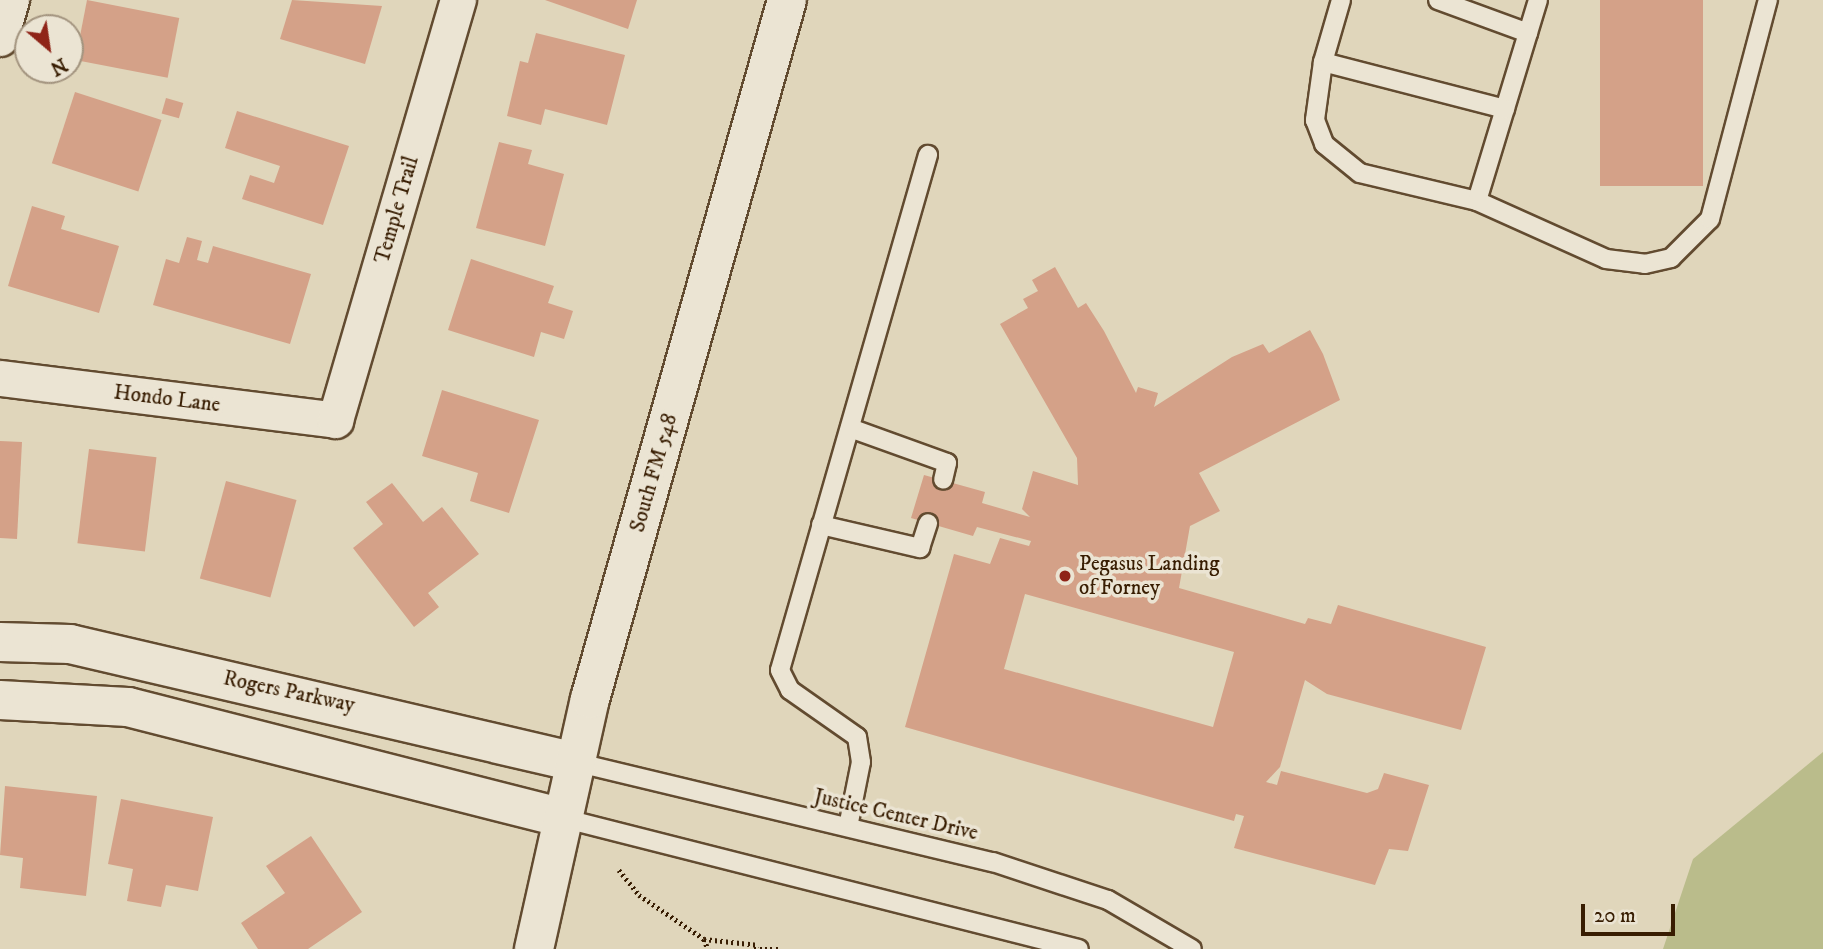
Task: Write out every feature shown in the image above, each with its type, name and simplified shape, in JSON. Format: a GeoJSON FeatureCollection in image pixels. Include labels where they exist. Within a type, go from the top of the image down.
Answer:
{"type":"FeatureCollection","features":[{"type":"Feature","properties":{"kind":"street"},"geometry":{"type":"LineString","coordinates":[[0,38],[11,0]]}},
{"type":"Feature","properties":{"kind":"street","name":"Temple Trail"},"geometry":{"type":"LineString","coordinates":[[335,420],[458,0]]}},
{"type":"Feature","properties":{"kind":"street","name":"South FM 548"},"geometry":{"type":"LineString","coordinates":[[534,949],[575,762],[787,0]]}},
{"type":"Feature","properties":{"kind":"street","name":"Hondo Lane"},"geometry":{"type":"LineString","coordinates":[[0,378],[335,420]]}},
{"type":"Feature","properties":{"kind":"street","name":"Rogers Parkway"},"geometry":{"type":"LineString","coordinates":[[0,642],[70,643],[575,762]]}},
{"type":"Feature","properties":{"kind":"street"},"geometry":{"type":"LineString","coordinates":[[0,700],[128,707],[562,818]]}},
{"type":"Feature","properties":{"kind":"lane"},"geometry":{"type":"LineString","coordinates":[[1341,0],[1323,62],[1315,120],[1324,144],[1340,163],[1476,201],[1606,259],[1644,264],[1671,258],[1690,246],[1710,219],[1768,0]]}},
{"type":"Feature","properties":{"kind":"lane"},"geometry":{"type":"LineString","coordinates":[[1438,0],[1528,33]]}},
{"type":"Feature","properties":{"kind":"lane"},"geometry":{"type":"LineString","coordinates":[[1476,201],[1538,0]]}},
{"type":"Feature","properties":{"kind":"lane"},"geometry":{"type":"LineString","coordinates":[[1323,62],[1505,109]]}},
{"type":"Feature","properties":{"kind":"lane"},"geometry":{"type":"LineString","coordinates":[[848,827],[861,762],[857,737],[790,690],[780,670],[928,155]]}},
{"type":"Feature","properties":{"kind":"lane"},"geometry":{"type":"LineString","coordinates":[[850,428],[947,463],[943,481]]}},
{"type":"Feature","properties":{"kind":"lane"},"geometry":{"type":"LineString","coordinates":[[821,525],[920,548],[928,523]]}},
{"type":"Feature","properties":{"kind":"lane","name":"Justice Center Drive"},"geometry":{"type":"LineString","coordinates":[[575,762],[993,862],[1108,900],[1192,949]]}},
{"type":"Feature","properties":{"kind":"lane"},"geometry":{"type":"LineString","coordinates":[[562,818],[1079,949]]}},
{"type":"Feature","properties":{"kind":"path"},"geometry":{"type":"LineString","coordinates":[[619,870],[639,895],[704,939],[780,949]]}},
{"type":"Feature","properties":{"kind":"path"},"geometry":{"type":"LineString","coordinates":[[704,939],[708,949]]}},
{"type":"Feature","properties":{"kind":"green space"},"geometry":{"type":"Polygon","coordinates":[[[1823,752],[1823,949],[1663,949],[1693,859],[1823,752]]]}},
{"type":"Feature","properties":{"kind":"building"},"geometry":{"type":"Polygon","coordinates":[[[87,0],[179,18],[168,78],[84,62],[84,15],[87,0]]]}},
{"type":"Feature","properties":{"kind":"building"},"geometry":{"type":"Polygon","coordinates":[[[292,0],[382,6],[365,64],[280,39],[292,0]]]}},
{"type":"Feature","properties":{"kind":"building"},"geometry":{"type":"Polygon","coordinates":[[[545,0],[637,0],[628,29],[545,0]]]}},
{"type":"Feature","properties":{"kind":"building"},"geometry":{"type":"Polygon","coordinates":[[[1600,0],[1703,0],[1703,186],[1600,186],[1600,0]]]}},
{"type":"Feature","properties":{"kind":"building"},"geometry":{"type":"Polygon","coordinates":[[[536,33],[625,55],[607,125],[545,109],[541,125],[507,116],[520,61],[528,63],[536,33]]]}},
{"type":"Feature","properties":{"kind":"building"},"geometry":{"type":"Polygon","coordinates":[[[75,92],[162,120],[138,191],[52,163],[75,92]]]}},
{"type":"Feature","properties":{"kind":"building"},"geometry":{"type":"Polygon","coordinates":[[[166,98],[183,103],[179,118],[162,113],[166,98]]]}},
{"type":"Feature","properties":{"kind":"building"},"geometry":{"type":"Polygon","coordinates":[[[237,111],[349,146],[323,225],[242,199],[250,175],[274,183],[280,166],[225,148],[237,111]]]}},
{"type":"Feature","properties":{"kind":"building"},"geometry":{"type":"Polygon","coordinates":[[[499,142],[532,150],[528,164],[564,174],[545,246],[476,228],[499,142]]]}},
{"type":"Feature","properties":{"kind":"building"},"geometry":{"type":"Polygon","coordinates":[[[32,206],[65,216],[61,229],[119,246],[99,313],[8,286],[32,206]]]}},
{"type":"Feature","properties":{"kind":"building"},"geometry":{"type":"Polygon","coordinates":[[[187,237],[202,241],[197,260],[208,263],[213,246],[311,274],[290,344],[153,305],[166,259],[179,263],[187,237]]]}},
{"type":"Feature","properties":{"kind":"building"},"geometry":{"type":"Polygon","coordinates":[[[471,259],[554,286],[548,303],[573,311],[564,339],[541,332],[534,357],[448,330],[471,259]]]}},
{"type":"Feature","properties":{"kind":"building","name":"Pegasus Landing of Forney"},"geometry":{"type":"Polygon","coordinates":[[[1055,267],[1078,308],[1086,303],[1104,331],[1136,393],[1138,387],[1158,393],[1154,407],[1232,357],[1263,344],[1269,353],[1310,330],[1323,354],[1340,400],[1199,473],[1220,511],[1190,526],[1179,588],[1305,624],[1308,618],[1331,624],[1338,605],[1486,647],[1461,730],[1327,694],[1305,680],[1280,767],[1266,782],[1277,785],[1281,771],[1367,793],[1378,789],[1384,773],[1429,785],[1408,851],[1389,849],[1375,885],[1234,848],[1244,816],[1236,814],[1234,821],[905,727],[954,554],[990,564],[1000,538],[1029,546],[1031,541],[977,527],[973,536],[911,518],[924,475],[985,492],[982,503],[1030,517],[1022,509],[1033,471],[1078,485],[1077,458],[1000,324],[1028,308],[1023,299],[1038,291],[1032,280],[1055,267]],[[1025,594],[1004,669],[1213,727],[1234,652],[1025,594]]]}},
{"type":"Feature","properties":{"kind":"building"},"geometry":{"type":"Polygon","coordinates":[[[442,390],[539,420],[509,513],[470,501],[478,473],[422,456],[442,390]]]}},
{"type":"Feature","properties":{"kind":"building"},"geometry":{"type":"Polygon","coordinates":[[[0,441],[22,442],[17,539],[0,538],[0,441]]]}},
{"type":"Feature","properties":{"kind":"building"},"geometry":{"type":"Polygon","coordinates":[[[89,449],[156,457],[145,552],[77,543],[89,449]]]}},
{"type":"Feature","properties":{"kind":"building"},"geometry":{"type":"Polygon","coordinates":[[[226,481],[297,500],[270,597],[200,579],[226,481]]]}},
{"type":"Feature","properties":{"kind":"building"},"geometry":{"type":"Polygon","coordinates":[[[392,483],[423,522],[442,507],[479,554],[428,593],[439,607],[414,627],[353,548],[383,524],[366,502],[392,483]]]}},
{"type":"Feature","properties":{"kind":"building"},"geometry":{"type":"Polygon","coordinates":[[[5,786],[97,796],[86,896],[20,888],[23,858],[0,855],[5,786]]]}},
{"type":"Feature","properties":{"kind":"building"},"geometry":{"type":"Polygon","coordinates":[[[121,799],[213,817],[198,891],[166,885],[161,907],[127,901],[133,869],[108,864],[121,799]]]}},
{"type":"Feature","properties":{"kind":"building"},"geometry":{"type":"Polygon","coordinates":[[[311,836],[362,912],[308,949],[258,949],[241,923],[285,893],[266,866],[311,836]]]}},
{"type":"Feature","properties":{"kind":"place","name":"Pegasus Landing of Forney"},"geometry":{"type":"Point","coordinates":[1065,576]}}]}
